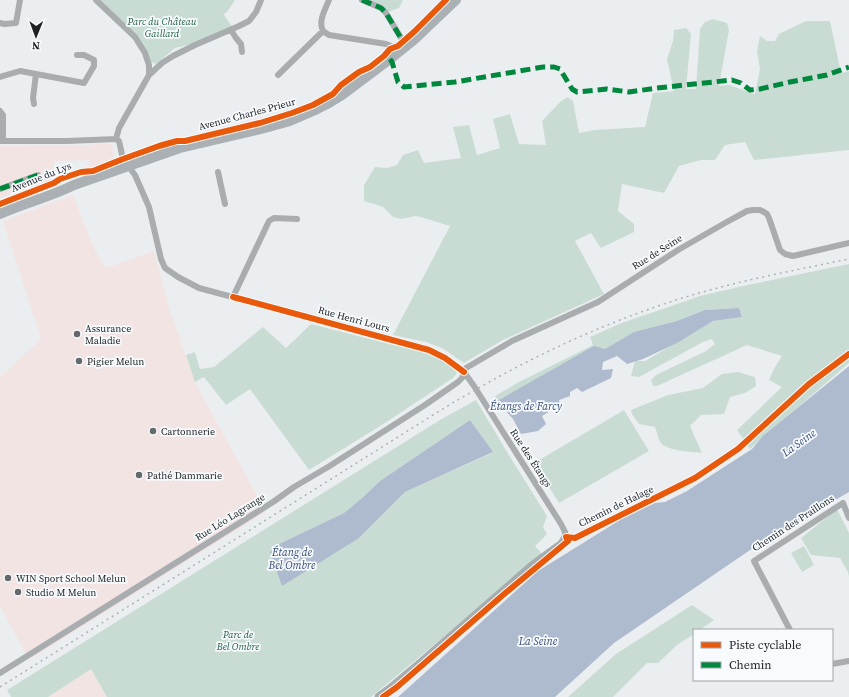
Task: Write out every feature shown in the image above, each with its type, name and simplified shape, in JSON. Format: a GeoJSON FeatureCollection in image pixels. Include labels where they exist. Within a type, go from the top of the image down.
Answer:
{"type":"FeatureCollection","features":[{"type":"Feature","properties":{"kind":"main road","name":"Avenue Charles Prieur"},"geometry":{"type":"LineString","coordinates":[[128,166],[180,148],[290,121],[329,103],[360,82],[402,49],[425,30],[456,0]]}},
{"type":"Feature","properties":{"kind":"main road","name":"Avenue du Lys"},"geometry":{"type":"LineString","coordinates":[[0,214],[15,207],[128,166]]}},
{"type":"Feature","properties":{"kind":"street"},"geometry":{"type":"LineString","coordinates":[[0,23],[16,23],[20,0]]}},
{"type":"Feature","properties":{"kind":"street"},"geometry":{"type":"LineString","coordinates":[[96,0],[135,37],[145,53],[149,65],[149,75]]}},
{"type":"Feature","properties":{"kind":"street"},"geometry":{"type":"LineString","coordinates":[[0,111],[3,115],[1,141],[116,139],[119,128],[149,75],[156,68],[173,56],[249,21],[256,12],[262,0]]}},
{"type":"Feature","properties":{"kind":"street"},"geometry":{"type":"LineString","coordinates":[[329,0],[321,23],[323,31],[329,34],[386,44],[402,49]]}},
{"type":"Feature","properties":{"kind":"street"},"geometry":{"type":"LineString","coordinates":[[362,0],[381,8],[386,13],[402,49]]}},
{"type":"Feature","properties":{"kind":"street"},"geometry":{"type":"LineString","coordinates":[[231,30],[241,44],[242,52]]}},
{"type":"Feature","properties":{"kind":"street"},"geometry":{"type":"LineString","coordinates":[[278,75],[323,31]]}},
{"type":"Feature","properties":{"kind":"street"},"geometry":{"type":"LineString","coordinates":[[0,76],[20,70],[84,83],[94,66],[94,60],[84,55],[77,55]]}},
{"type":"Feature","properties":{"kind":"street"},"geometry":{"type":"LineString","coordinates":[[149,65],[156,68]]}},
{"type":"Feature","properties":{"kind":"street"},"geometry":{"type":"LineString","coordinates":[[34,104],[33,98],[36,74]]}},
{"type":"Feature","properties":{"kind":"street","name":"Rue Henri Lours"},"geometry":{"type":"LineString","coordinates":[[116,139],[119,141],[122,157],[135,176],[149,207],[161,259],[165,268],[178,277],[199,288],[429,350],[445,358],[464,372]]}},
{"type":"Feature","properties":{"kind":"street"},"geometry":{"type":"LineString","coordinates":[[218,172],[224,204]]}},
{"type":"Feature","properties":{"kind":"street"},"geometry":{"type":"LineString","coordinates":[[0,189],[38,175]]}},
{"type":"Feature","properties":{"kind":"street","name":"Rue de Seine"},"geometry":{"type":"LineString","coordinates":[[464,372],[466,368],[512,341],[598,302],[678,250],[747,211],[760,210],[767,214],[770,218],[780,250],[789,255],[793,256],[849,243]]}},
{"type":"Feature","properties":{"kind":"street"},"geometry":{"type":"LineString","coordinates":[[233,297],[269,221],[274,218],[297,219]]}},
{"type":"Feature","properties":{"kind":"street","name":"Chemin de Halage"},"geometry":{"type":"LineString","coordinates":[[566,537],[575,538],[695,478],[738,449],[809,384],[849,354]]}},
{"type":"Feature","properties":{"kind":"street","name":"Rue des Étangs"},"geometry":{"type":"LineString","coordinates":[[464,372],[561,524],[566,537]]}},
{"type":"Feature","properties":{"kind":"street","name":"Rue Léo Lagrange"},"geometry":{"type":"LineString","coordinates":[[0,673],[425,405],[458,382],[462,378],[464,372]]}},
{"type":"Feature","properties":{"kind":"street","name":"Chemin des Praillons"},"geometry":{"type":"LineString","coordinates":[[789,629],[754,560],[843,503],[849,518]]}},
{"type":"Feature","properties":{"kind":"street"},"geometry":{"type":"LineString","coordinates":[[379,697],[422,662],[532,566],[562,544],[566,537]]}},
{"type":"Feature","properties":{"kind":"street"},"geometry":{"type":"LineString","coordinates":[[833,664],[849,661]]}},
{"type":"Feature","properties":{"kind":"shaded area"},"geometry":{"type":"Polygon","coordinates":[[[94,143],[112,144],[114,156],[113,161],[93,169],[90,168],[89,160],[54,161],[51,180],[0,198],[0,146],[93,145],[94,143]]]}},
{"type":"Feature","properties":{"kind":"shaded area"},"geometry":{"type":"Polygon","coordinates":[[[73,195],[94,248],[106,268],[154,251],[170,310],[195,382],[266,512],[29,660],[0,606],[0,377],[41,339],[3,221],[73,195]]]}},
{"type":"Feature","properties":{"kind":"shaded area"},"geometry":{"type":"Polygon","coordinates":[[[91,669],[107,697],[48,697],[91,669]]]}},
{"type":"Feature","properties":{"kind":"green space","name":"Parc du Château Gaillard"},"geometry":{"type":"Polygon","coordinates":[[[99,0],[235,0],[224,14],[233,28],[204,41],[175,48],[156,64],[151,62],[148,54],[99,0]]]}},
{"type":"Feature","properties":{"kind":"green space"},"geometry":{"type":"Polygon","coordinates":[[[367,0],[403,0],[399,8],[388,12],[367,0]]]}},
{"type":"Feature","properties":{"kind":"green space"},"geometry":{"type":"Polygon","coordinates":[[[713,19],[727,23],[729,30],[719,86],[729,85],[755,94],[760,69],[757,51],[760,36],[767,41],[775,41],[779,34],[806,21],[830,21],[841,73],[849,71],[849,150],[754,160],[745,142],[725,145],[715,160],[701,160],[679,166],[664,193],[622,184],[618,211],[634,224],[634,232],[601,248],[591,233],[575,241],[604,294],[503,340],[464,363],[442,348],[426,342],[393,335],[450,226],[416,216],[401,219],[393,217],[383,207],[364,201],[364,185],[375,167],[387,168],[397,165],[403,155],[418,150],[424,163],[461,158],[453,127],[469,125],[477,155],[500,148],[493,119],[510,114],[519,144],[546,145],[542,121],[561,101],[568,97],[573,101],[579,133],[594,130],[645,127],[653,93],[674,91],[667,59],[673,41],[674,30],[686,28],[691,34],[686,89],[696,89],[700,29],[705,22],[713,19]]]}},
{"type":"Feature","properties":{"kind":"green space"},"geometry":{"type":"Polygon","coordinates":[[[849,264],[849,363],[750,449],[737,430],[782,387],[769,380],[782,356],[747,345],[657,386],[653,386],[651,380],[656,375],[706,351],[715,344],[712,339],[703,342],[639,377],[631,376],[635,361],[645,361],[713,321],[742,317],[739,308],[705,310],[677,321],[635,332],[605,349],[594,347],[497,401],[495,396],[519,382],[593,345],[590,337],[619,324],[700,296],[849,264]]]}},
{"type":"Feature","properties":{"kind":"green space"},"geometry":{"type":"Polygon","coordinates":[[[311,324],[432,354],[444,360],[457,373],[453,378],[385,423],[309,470],[250,389],[226,405],[204,377],[195,382],[186,355],[195,352],[200,369],[214,367],[263,327],[286,348],[311,324]]]}},
{"type":"Feature","properties":{"kind":"green space"},"geometry":{"type":"Polygon","coordinates":[[[738,372],[755,377],[756,386],[745,393],[730,397],[724,414],[701,415],[690,426],[702,453],[680,451],[664,446],[660,441],[655,427],[639,424],[632,414],[631,410],[668,395],[703,388],[722,374],[738,372]]]}},
{"type":"Feature","properties":{"kind":"green space","name":"Parc de Bel Ombre"},"geometry":{"type":"Polygon","coordinates":[[[476,400],[547,516],[543,527],[547,534],[535,546],[543,555],[371,697],[107,697],[91,669],[48,697],[11,697],[7,690],[440,420],[476,400]],[[470,420],[380,481],[344,513],[277,545],[270,552],[359,538],[405,492],[492,453],[470,420]]]}},
{"type":"Feature","properties":{"kind":"green space"},"geometry":{"type":"Polygon","coordinates":[[[624,410],[649,451],[559,503],[534,463],[624,410]]]}},
{"type":"Feature","properties":{"kind":"green space"},"geometry":{"type":"Polygon","coordinates":[[[837,509],[849,533],[849,577],[848,572],[840,558],[811,555],[801,538],[837,509]]]}},
{"type":"Feature","properties":{"kind":"green space"},"geometry":{"type":"Polygon","coordinates":[[[804,546],[814,565],[802,572],[791,553],[804,546]]]}},
{"type":"Feature","properties":{"kind":"green space"},"geometry":{"type":"Polygon","coordinates":[[[692,605],[714,620],[701,629],[693,629],[693,635],[677,645],[658,663],[647,663],[613,697],[568,697],[616,654],[692,605]]]}},
{"type":"Feature","properties":{"kind":"water","name":"Étangs de Farcy"},"geometry":{"type":"Polygon","coordinates":[[[739,308],[742,317],[713,321],[677,343],[643,359],[627,364],[617,356],[603,362],[602,370],[613,369],[611,378],[582,392],[577,388],[570,392],[570,396],[559,400],[560,405],[542,416],[546,424],[538,431],[521,434],[513,419],[497,401],[594,346],[605,349],[634,332],[677,321],[705,310],[739,308]]]}},
{"type":"Feature","properties":{"kind":"water","name":"La Seine"},"geometry":{"type":"Polygon","coordinates":[[[849,366],[849,492],[753,548],[614,643],[555,697],[398,697],[538,571],[620,520],[655,503],[665,502],[687,491],[752,449],[763,436],[849,366]]]}},
{"type":"Feature","properties":{"kind":"water","name":"Étang de Bel Ombre"},"geometry":{"type":"Polygon","coordinates":[[[470,420],[493,452],[405,492],[359,538],[282,586],[270,552],[277,545],[344,513],[380,481],[470,420]]]}},
{"type":"Feature","properties":{"kind":"railway"},"geometry":{"type":"LineString","coordinates":[[0,687],[441,410],[469,393],[555,348],[614,322],[676,300],[740,282],[849,259]]}},
{"type":"Feature","properties":{"kind":"marked path"},"geometry":{"type":"LineString","coordinates":[[362,0],[381,8],[386,13],[405,45]]}},
{"type":"Feature","properties":{"kind":"marked path"},"geometry":{"type":"LineString","coordinates":[[390,59],[398,82],[404,87],[455,82],[543,67],[554,67],[560,69],[572,89],[577,92],[607,89],[629,92],[732,80],[741,83],[750,90],[827,75],[849,67]]}},
{"type":"Feature","properties":{"kind":"marked path"},"geometry":{"type":"LineString","coordinates":[[0,189],[38,175]]}},
{"type":"Feature","properties":{"kind":"cycle path"},"geometry":{"type":"LineString","coordinates":[[0,204],[54,183],[60,179],[81,172],[93,171],[159,146],[260,123],[313,105],[333,94],[341,85],[359,72],[370,67],[390,49],[398,46],[446,0]]}},
{"type":"Feature","properties":{"kind":"cycle path"},"geometry":{"type":"LineString","coordinates":[[233,297],[429,350],[445,358],[464,372]]}},
{"type":"Feature","properties":{"kind":"cycle path"},"geometry":{"type":"LineString","coordinates":[[383,697],[397,687],[568,541],[566,537],[575,538],[695,478],[738,449],[809,384],[849,354]]}},
{"type":"Feature","properties":{"kind":"place","name":"Assurance Maladie"},"geometry":{"type":"Point","coordinates":[77,334]}},
{"type":"Feature","properties":{"kind":"place","name":"Pigier Melun"},"geometry":{"type":"Point","coordinates":[79,361]}},
{"type":"Feature","properties":{"kind":"place","name":"Cartonnerie"},"geometry":{"type":"Point","coordinates":[153,431]}},
{"type":"Feature","properties":{"kind":"place","name":"Pathé Dammarie"},"geometry":{"type":"Point","coordinates":[139,475]}},
{"type":"Feature","properties":{"kind":"place","name":"WIN Sport School Melun"},"geometry":{"type":"Point","coordinates":[8,578]}},
{"type":"Feature","properties":{"kind":"place","name":"Studio M Melun"},"geometry":{"type":"Point","coordinates":[18,592]}}]}
